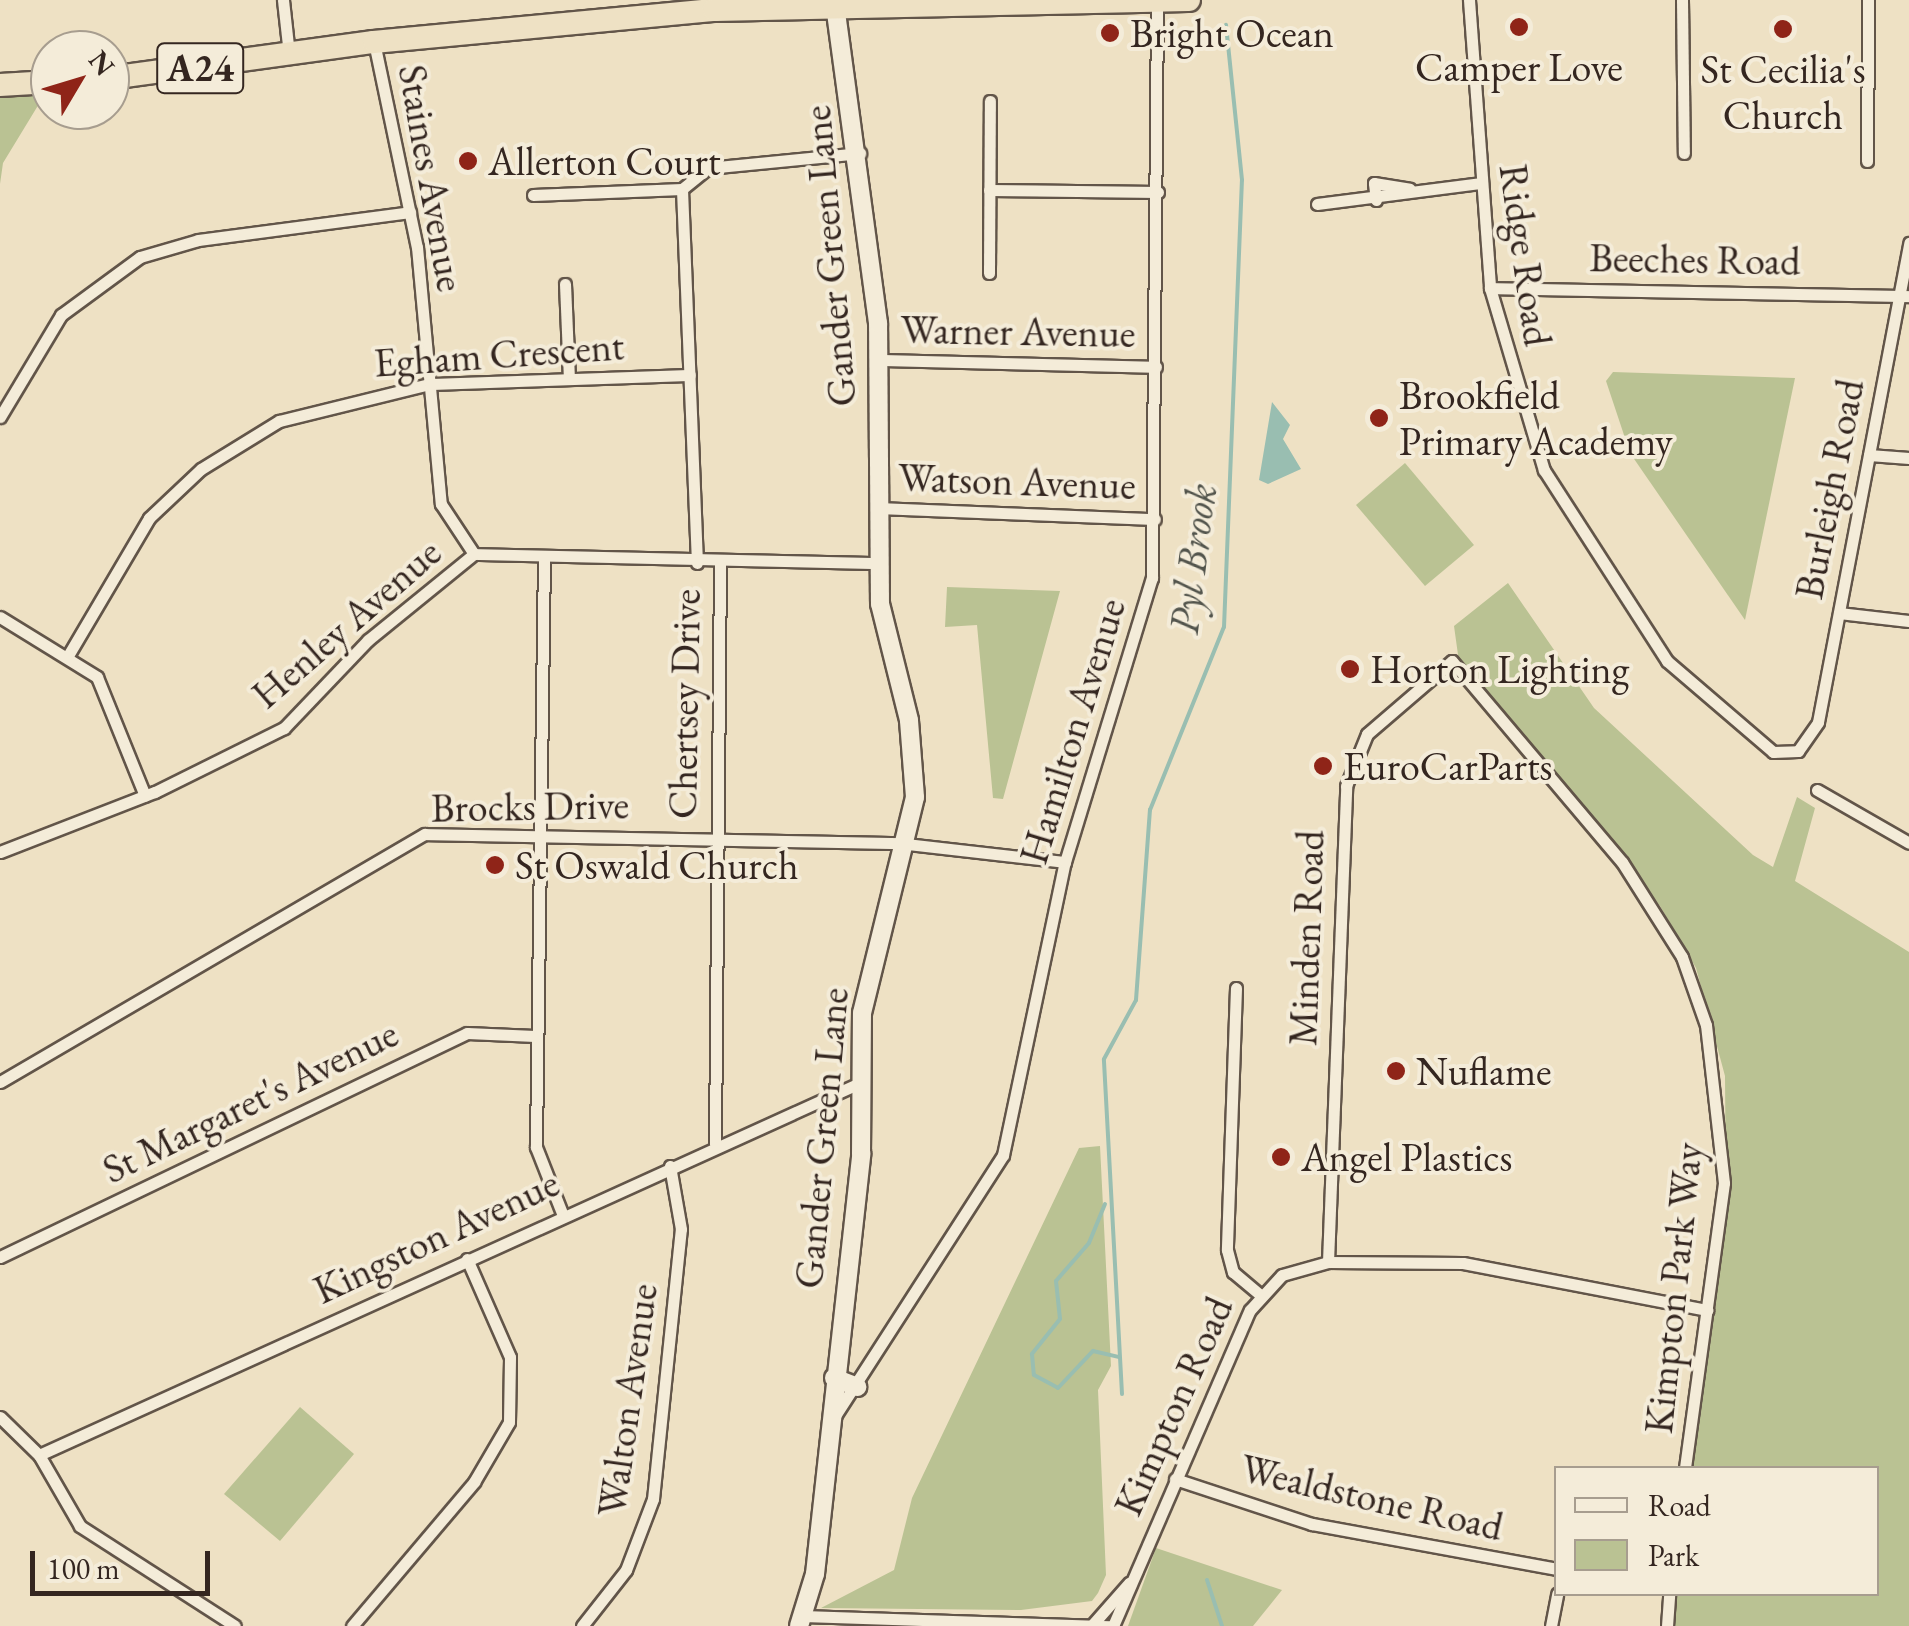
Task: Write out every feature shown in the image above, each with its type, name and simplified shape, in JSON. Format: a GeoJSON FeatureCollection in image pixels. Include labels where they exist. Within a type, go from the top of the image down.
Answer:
{"type":"FeatureCollection","features":[{"type":"Feature","properties":{"kind":"highway","name":"A24"},"geometry":{"type":"LineString","coordinates":[[130,75],[602,10],[1190,0]]}},
{"type":"Feature","properties":{"kind":"highway"},"geometry":{"type":"LineString","coordinates":[[0,85],[30,83]]}},
{"type":"Feature","properties":{"kind":"street"},"geometry":{"type":"LineString","coordinates":[[283,0],[289,54]]}},
{"type":"Feature","properties":{"kind":"street","name":"Hamilton Avenue"},"geometry":{"type":"LineString","coordinates":[[829,1421],[857,1387],[1004,1155],[1064,862],[1152,578],[1157,0]]}},
{"type":"Feature","properties":{"kind":"street","name":"Ridge Road"},"geometry":{"type":"LineString","coordinates":[[1468,0],[1490,288],[1544,470],[1619,598],[1694,690],[1760,747],[1786,754],[1806,744]]}},
{"type":"Feature","properties":{"kind":"street"},"geometry":{"type":"LineString","coordinates":[[1682,0],[1684,153]]}},
{"type":"Feature","properties":{"kind":"street"},"geometry":{"type":"LineString","coordinates":[[1867,161],[1868,0]]}},
{"type":"Feature","properties":{"kind":"street","name":"Gander Green Lane"},"geometry":{"type":"LineString","coordinates":[[801,1621],[834,1378],[862,1082],[862,1014],[906,844],[913,743],[877,563],[878,360],[860,152],[834,6]]}},
{"type":"Feature","properties":{"kind":"street","name":"Staines Avenue"},"geometry":{"type":"LineString","coordinates":[[374,42],[410,212],[441,504],[474,554]]}},
{"type":"Feature","properties":{"kind":"street"},"geometry":{"type":"LineString","coordinates":[[989,273],[990,101]]}},
{"type":"Feature","properties":{"kind":"street"},"geometry":{"type":"LineString","coordinates":[[533,195],[682,190],[708,168],[860,152]]}},
{"type":"Feature","properties":{"kind":"street"},"geometry":{"type":"LineString","coordinates":[[1317,204],[1376,200],[1410,188],[1480,183]]}},
{"type":"Feature","properties":{"kind":"street"},"geometry":{"type":"LineString","coordinates":[[682,190],[698,563]]}},
{"type":"Feature","properties":{"kind":"street"},"geometry":{"type":"LineString","coordinates":[[989,190],[1158,192]]}},
{"type":"Feature","properties":{"kind":"street"},"geometry":{"type":"LineString","coordinates":[[0,418],[61,315],[140,257],[198,240],[410,212]]}},
{"type":"Feature","properties":{"kind":"street","name":"Burleigh Road"},"geometry":{"type":"LineString","coordinates":[[1806,744],[1839,613],[1904,296],[1909,243]]}},
{"type":"Feature","properties":{"kind":"street"},"geometry":{"type":"LineString","coordinates":[[566,284],[569,378]]}},
{"type":"Feature","properties":{"kind":"street","name":"Beeches Road"},"geometry":{"type":"LineString","coordinates":[[1490,288],[1904,296]]}},
{"type":"Feature","properties":{"kind":"street","name":"Warner Avenue"},"geometry":{"type":"LineString","coordinates":[[878,360],[1156,367]]}},
{"type":"Feature","properties":{"kind":"street","name":"Egham Crescent"},"geometry":{"type":"LineString","coordinates":[[69,654],[129,544],[200,470],[308,410],[430,384],[690,375]]}},
{"type":"Feature","properties":{"kind":"street"},"geometry":{"type":"LineString","coordinates":[[1869,455],[1909,458]]}},
{"type":"Feature","properties":{"kind":"street","name":"Watson Avenue"},"geometry":{"type":"LineString","coordinates":[[877,508],[1155,518]]}},
{"type":"Feature","properties":{"kind":"street","name":"Henley Avenue"},"geometry":{"type":"LineString","coordinates":[[0,852],[145,796],[284,728],[368,640],[474,554],[720,564],[877,563]]}},
{"type":"Feature","properties":{"kind":"street"},"geometry":{"type":"LineString","coordinates":[[544,556],[536,1148],[562,1213]]}},
{"type":"Feature","properties":{"kind":"street","name":"Chertsey Drive"},"geometry":{"type":"LineString","coordinates":[[715,1144],[714,840],[720,564]]}},
{"type":"Feature","properties":{"kind":"street"},"geometry":{"type":"LineString","coordinates":[[1839,613],[1909,621]]}},
{"type":"Feature","properties":{"kind":"street"},"geometry":{"type":"LineString","coordinates":[[0,616],[69,654],[100,683],[145,796]]}},
{"type":"Feature","properties":{"kind":"street","name":"Minden Road"},"geometry":{"type":"LineString","coordinates":[[1328,1262],[1346,786],[1367,734],[1452,661]]}},
{"type":"Feature","properties":{"kind":"street","name":"Kimpton Park Way"},"geometry":{"type":"LineString","coordinates":[[1452,661],[1622,862],[1694,986],[1722,1109],[1708,1310],[1685,1466]]}},
{"type":"Feature","properties":{"kind":"street"},"geometry":{"type":"LineString","coordinates":[[1817,790],[1909,843]]}},
{"type":"Feature","properties":{"kind":"street","name":"Brocks Drive"},"geometry":{"type":"LineString","coordinates":[[0,1082],[408,841],[540,834],[906,844],[1064,862]]}},
{"type":"Feature","properties":{"kind":"street"},"geometry":{"type":"LineString","coordinates":[[1236,988],[1226,1250],[1234,1272],[1259,1294]]}},
{"type":"Feature","properties":{"kind":"street","name":"St Margaret's Avenue"},"geometry":{"type":"LineString","coordinates":[[0,1256],[467,1033],[536,1036]]}},
{"type":"Feature","properties":{"kind":"street","name":"Kingston Avenue"},"geometry":{"type":"LineString","coordinates":[[39,1455],[562,1213],[862,1082]]}},
{"type":"Feature","properties":{"kind":"street","name":"Walton Avenue"},"geometry":{"type":"LineString","coordinates":[[582,1626],[626,1570],[653,1498],[681,1229],[670,1166]]}},
{"type":"Feature","properties":{"kind":"street"},"geometry":{"type":"LineString","coordinates":[[352,1626],[474,1482],[509,1422],[510,1356],[466,1259]]}},
{"type":"Feature","properties":{"kind":"street","name":"Kimpton Road"},"geometry":{"type":"LineString","coordinates":[[801,1621],[1111,1626],[1259,1294],[1328,1262],[1484,1265],[1708,1310]]}},
{"type":"Feature","properties":{"kind":"street"},"geometry":{"type":"LineString","coordinates":[[834,1378],[857,1387]]}},
{"type":"Feature","properties":{"kind":"street"},"geometry":{"type":"LineString","coordinates":[[0,1416],[39,1455],[80,1526],[235,1626]]}},
{"type":"Feature","properties":{"kind":"street","name":"Wealdstone Road"},"geometry":{"type":"LineString","coordinates":[[1176,1479],[1312,1524],[1554,1569]]}},
{"type":"Feature","properties":{"kind":"street","name":"Kimpton Road"},"geometry":{"type":"LineString","coordinates":[[1094,1625],[1129,1582]]}},
{"type":"Feature","properties":{"kind":"street"},"geometry":{"type":"LineString","coordinates":[[1551,1626],[1557,1596]]}},
{"type":"Feature","properties":{"kind":"street"},"geometry":{"type":"LineString","coordinates":[[1668,1626],[1669,1596]]}},
{"type":"Feature","properties":{"kind":"green space"},"geometry":{"type":"Polygon","coordinates":[[[30,95],[30,119],[3,163],[0,184],[0,97],[30,95]]]}},
{"type":"Feature","properties":{"kind":"green space"},"geometry":{"type":"Polygon","coordinates":[[[1613,372],[1795,378],[1745,620],[1630,453],[1606,381],[1613,372]]]}},
{"type":"Feature","properties":{"kind":"green space"},"geometry":{"type":"Polygon","coordinates":[[[1405,463],[1474,545],[1425,586],[1356,505],[1405,463]]]}},
{"type":"Feature","properties":{"kind":"green space"},"geometry":{"type":"Polygon","coordinates":[[[1508,583],[1594,708],[1753,855],[1773,867],[1797,797],[1815,808],[1795,881],[1909,952],[1909,1626],[1674,1626],[1675,1596],[1879,1596],[1879,1466],[1688,1466],[1726,1207],[1725,1076],[1696,968],[1660,906],[1459,662],[1454,626],[1508,583]]]}},
{"type":"Feature","properties":{"kind":"green space"},"geometry":{"type":"Polygon","coordinates":[[[947,587],[1060,591],[1003,799],[993,798],[977,625],[945,627],[947,587]]]}},
{"type":"Feature","properties":{"kind":"green space"},"geometry":{"type":"Polygon","coordinates":[[[1100,1146],[1111,1366],[1098,1390],[1106,1575],[1098,1593],[1092,1601],[1021,1610],[821,1608],[894,1570],[912,1498],[1079,1148],[1100,1146]]]}},
{"type":"Feature","properties":{"kind":"green space"},"geometry":{"type":"Polygon","coordinates":[[[300,1407],[354,1454],[280,1541],[224,1494],[300,1407]]]}},
{"type":"Feature","properties":{"kind":"green space"},"geometry":{"type":"Polygon","coordinates":[[[1156,1548],[1282,1590],[1253,1626],[1128,1626],[1156,1548]]]}},
{"type":"Feature","properties":{"kind":"water"},"geometry":{"type":"Polygon","coordinates":[[[1272,402],[1290,425],[1283,439],[1301,469],[1268,484],[1259,480],[1272,402]]]}},
{"type":"Feature","properties":{"kind":"waterway","name":"Pyl Brook"},"geometry":{"type":"LineString","coordinates":[[1122,1394],[1104,1059],[1136,1000],[1150,810],[1224,627],[1242,180],[1226,25]]}},
{"type":"Feature","properties":{"kind":"waterway","name":"Pyl Brook"},"geometry":{"type":"LineString","coordinates":[[1105,1204],[1089,1243],[1056,1281],[1060,1319],[1032,1354],[1034,1375],[1058,1388],[1093,1351],[1118,1357]]}},
{"type":"Feature","properties":{"kind":"waterway","name":"Pyl Brook"},"geometry":{"type":"LineString","coordinates":[[1207,1580],[1222,1626]]}},
{"type":"Feature","properties":{"kind":"place","name":"Camper Love"},"geometry":{"type":"Point","coordinates":[1519,27]}},
{"type":"Feature","properties":{"kind":"place","name":"St Cecilia's Church"},"geometry":{"type":"Point","coordinates":[1783,29]}},
{"type":"Feature","properties":{"kind":"place","name":"Bright Ocean"},"geometry":{"type":"Point","coordinates":[1110,33]}},
{"type":"Feature","properties":{"kind":"place","name":"Allerton Court"},"geometry":{"type":"Point","coordinates":[468,161]}},
{"type":"Feature","properties":{"kind":"place","name":"Brookfield Primary Academy"},"geometry":{"type":"Point","coordinates":[1379,418]}},
{"type":"Feature","properties":{"kind":"place","name":"Horton Lighting"},"geometry":{"type":"Point","coordinates":[1350,669]}},
{"type":"Feature","properties":{"kind":"place","name":"EuroCarParts"},"geometry":{"type":"Point","coordinates":[1323,766]}},
{"type":"Feature","properties":{"kind":"place","name":"St Oswald Church"},"geometry":{"type":"Point","coordinates":[495,865]}},
{"type":"Feature","properties":{"kind":"place","name":"Nuflame"},"geometry":{"type":"Point","coordinates":[1396,1071]}},
{"type":"Feature","properties":{"kind":"place","name":"Angel Plastics"},"geometry":{"type":"Point","coordinates":[1281,1157]}}]}
